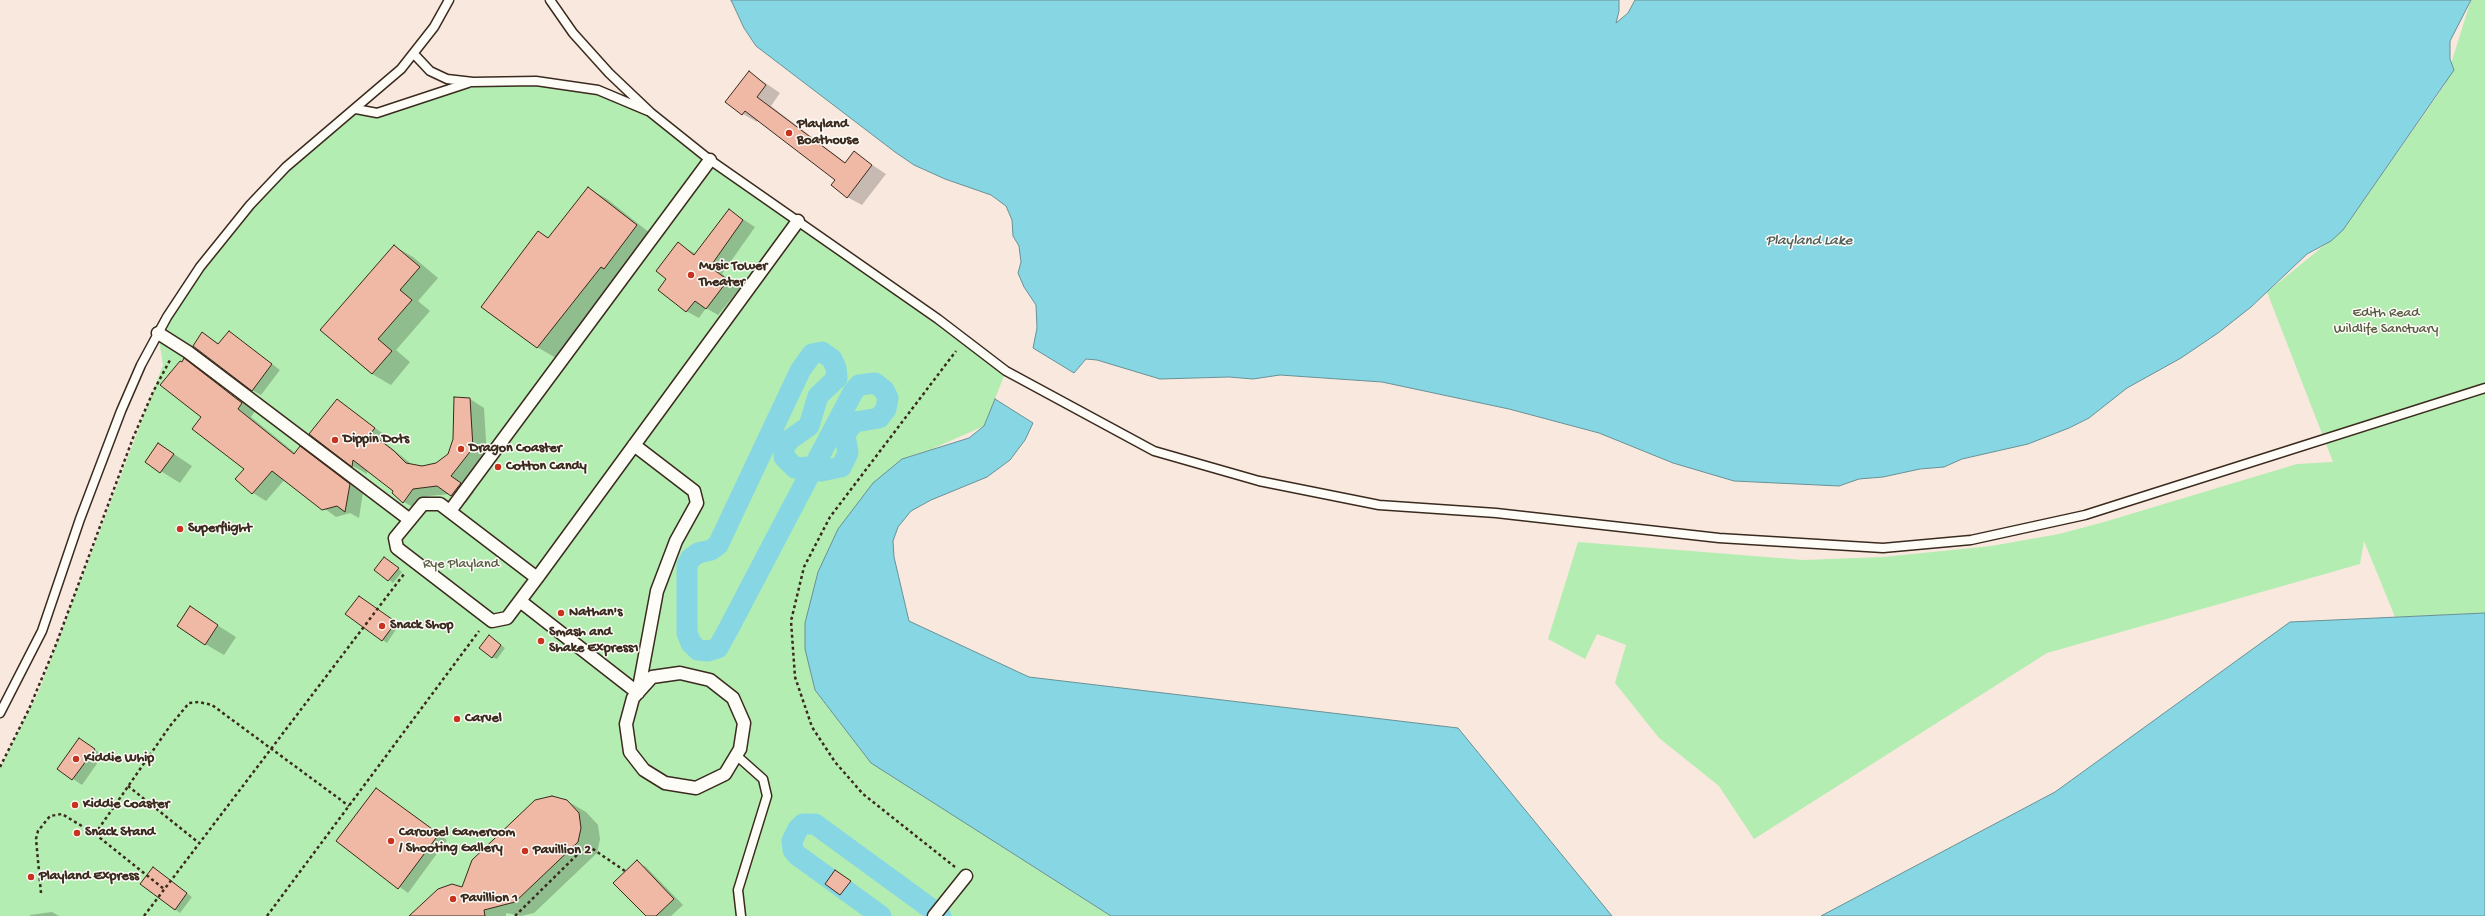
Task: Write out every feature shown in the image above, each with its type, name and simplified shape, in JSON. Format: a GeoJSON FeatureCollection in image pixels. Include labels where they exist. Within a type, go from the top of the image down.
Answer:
{"type":"FeatureCollection","features":[{"type":"Feature","properties":{"kind":"street"},"geometry":{"type":"LineString","coordinates":[[450,512],[710,160]]}},
{"type":"Feature","properties":{"kind":"street"},"geometry":{"type":"LineString","coordinates":[[537,578],[440,504],[423,504],[395,538],[398,548],[492,621],[506,618],[537,578],[798,221]]}},
{"type":"Feature","properties":{"kind":"street"},"geometry":{"type":"LineString","coordinates":[[158,333],[178,346],[410,520]]}},
{"type":"Feature","properties":{"kind":"street"},"geometry":{"type":"LineString","coordinates":[[634,446],[694,490],[697,503],[676,541],[656,591],[638,693]]}},
{"type":"Feature","properties":{"kind":"street"},"geometry":{"type":"LineString","coordinates":[[520,601],[638,693]]}},
{"type":"Feature","properties":{"kind":"street"},"geometry":{"type":"LineString","coordinates":[[680,673],[710,680],[733,698],[744,723],[740,749],[725,774],[696,788],[665,783],[644,770],[630,752],[626,724],[633,698],[638,693],[652,677],[680,673]]}},
{"type":"Feature","properties":{"kind":"street"},"geometry":{"type":"LineString","coordinates":[[934,916],[966,876]]}},
{"type":"Feature","properties":{"kind":"lane"},"geometry":{"type":"LineString","coordinates":[[0,713],[42,631],[80,519],[121,411],[158,333],[200,267],[250,205],[286,167],[356,109],[401,69],[434,27],[449,0]]}},
{"type":"Feature","properties":{"kind":"lane"},"geometry":{"type":"LineString","coordinates":[[550,0],[573,33],[609,72],[650,112],[710,160],[965,339],[1006,371],[1154,451],[1259,481],[1379,505],[1496,513],[1719,538],[1883,548],[1971,540],[2085,515],[2485,388]]}},
{"type":"Feature","properties":{"kind":"lane"},"geometry":{"type":"LineString","coordinates":[[414,54],[430,71],[446,79],[473,82],[536,81],[598,90],[650,112]]}},
{"type":"Feature","properties":{"kind":"lane"},"geometry":{"type":"LineString","coordinates":[[356,109],[376,113],[473,82]]}},
{"type":"Feature","properties":{"kind":"lane"},"geometry":{"type":"LineString","coordinates":[[736,756],[763,779],[767,796],[738,890],[741,916]]}},
{"type":"Feature","properties":{"kind":"path"},"geometry":{"type":"LineString","coordinates":[[965,339],[830,517],[804,567],[791,621],[795,678],[812,727],[835,762],[863,794],[966,876]]}},
{"type":"Feature","properties":{"kind":"path"},"geometry":{"type":"LineString","coordinates":[[0,767],[26,715],[55,647],[141,418],[152,392],[178,346]]}},
{"type":"Feature","properties":{"kind":"path"},"geometry":{"type":"LineString","coordinates":[[144,916],[414,561]]}},
{"type":"Feature","properties":{"kind":"path"},"geometry":{"type":"LineString","coordinates":[[266,916],[489,618]]}},
{"type":"Feature","properties":{"kind":"path"},"geometry":{"type":"LineString","coordinates":[[95,834],[170,726],[189,703],[199,702],[212,705],[349,806]]}},
{"type":"Feature","properties":{"kind":"path"},"geometry":{"type":"LineString","coordinates":[[128,786],[199,843]]}},
{"type":"Feature","properties":{"kind":"path"},"geometry":{"type":"LineString","coordinates":[[40,893],[36,839],[38,831],[50,816],[62,814],[95,834],[164,889]]}},
{"type":"Feature","properties":{"kind":"path"},"geometry":{"type":"LineString","coordinates":[[515,916],[587,845],[625,871]]}},
{"type":"Feature","properties":{"kind":"green space","name":"Edith Read Wildlife Sanctuary"},"geometry":{"type":"Polygon","coordinates":[[[2471,0],[2485,0],[2485,613],[2395,617],[2364,541],[2360,564],[2047,653],[1754,839],[1719,786],[1659,738],[1615,683],[1626,645],[1597,634],[1585,659],[1548,639],[1578,542],[1804,560],[1883,557],[1991,546],[2059,534],[2104,522],[2297,464],[2333,462],[2267,292],[2343,230],[2444,86],[2471,0]]]}},
{"type":"Feature","properties":{"kind":"green space","name":"Rye Playland"},"geometry":{"type":"Polygon","coordinates":[[[504,80],[598,90],[650,112],[1006,371],[984,426],[932,449],[902,459],[805,623],[811,675],[815,690],[871,763],[1111,916],[0,916],[0,768],[38,693],[163,365],[158,333],[200,267],[286,167],[356,109],[377,113],[473,82],[504,80]]]}},
{"type":"Feature","properties":{"kind":"water","name":"Playland Lake"},"geometry":{"type":"Polygon","coordinates":[[[731,0],[1619,0],[1619,11],[1616,23],[1628,13],[1635,0],[2471,0],[2450,41],[2450,59],[2454,70],[2343,230],[2331,241],[2307,254],[2251,307],[2218,333],[2181,358],[2127,388],[2089,418],[2069,428],[2028,444],[1962,459],[1944,467],[1920,469],[1883,477],[1859,479],[1839,486],[1734,481],[1673,463],[1599,433],[1509,409],[1382,382],[1280,375],[1253,379],[1229,377],[1160,379],[1097,360],[1086,359],[1074,373],[1033,348],[1037,328],[1036,305],[1024,287],[1018,273],[1021,262],[1019,246],[1013,236],[1012,220],[1006,206],[991,195],[945,179],[914,165],[895,152],[756,46],[744,28],[731,0]]]}},
{"type":"Feature","properties":{"kind":"water"},"geometry":{"type":"Polygon","coordinates":[[[995,399],[1033,423],[1025,440],[1010,460],[987,477],[931,500],[911,511],[898,527],[893,541],[894,557],[909,621],[1029,677],[1458,728],[1612,916],[1111,916],[871,763],[815,690],[805,649],[805,623],[818,572],[838,529],[873,483],[902,459],[969,438],[984,426],[995,399]]]}},
{"type":"Feature","properties":{"kind":"water"},"geometry":{"type":"Polygon","coordinates":[[[2485,613],[2485,916],[1821,916],[2055,792],[2290,622],[2485,613]]]}},
{"type":"Feature","properties":{"kind":"building","name":"Playland Boathouse"},"geometry":{"type":"Polygon","coordinates":[[[749,71],[766,85],[757,97],[845,163],[854,151],[872,165],[847,198],[831,185],[835,180],[745,111],[742,115],[725,102],[749,71]]]}},
{"type":"Feature","properties":{"kind":"building"},"geometry":{"type":"Polygon","coordinates":[[[588,187],[637,225],[604,269],[601,267],[537,348],[481,307],[538,231],[548,238],[588,187]]]}},
{"type":"Feature","properties":{"kind":"building","name":"Music Tower Theater"},"geometry":{"type":"Polygon","coordinates":[[[729,209],[743,220],[710,267],[728,280],[706,309],[695,301],[686,312],[658,290],[666,279],[656,271],[678,242],[694,255],[729,209]]]}},
{"type":"Feature","properties":{"kind":"building"},"geometry":{"type":"Polygon","coordinates":[[[394,245],[420,267],[400,290],[412,300],[378,339],[392,351],[372,374],[320,330],[394,245]]]}},
{"type":"Feature","properties":{"kind":"building"},"geometry":{"type":"Polygon","coordinates":[[[229,331],[272,364],[252,391],[193,346],[202,332],[218,344],[229,331]]]}},
{"type":"Feature","properties":{"kind":"building"},"geometry":{"type":"Polygon","coordinates":[[[184,358],[242,403],[238,409],[294,454],[300,446],[350,484],[345,512],[337,506],[322,510],[272,471],[252,494],[235,479],[244,469],[192,429],[201,417],[160,385],[184,358]]]}},
{"type":"Feature","properties":{"kind":"building"},"geometry":{"type":"Polygon","coordinates":[[[454,397],[470,398],[473,448],[451,476],[461,483],[451,496],[437,486],[413,489],[403,503],[392,493],[393,491],[353,460],[352,467],[309,434],[337,399],[375,428],[371,433],[394,451],[406,463],[422,466],[436,463],[448,454],[453,439],[454,397]]]}},
{"type":"Feature","properties":{"kind":"building"},"geometry":{"type":"Polygon","coordinates":[[[158,443],[174,454],[160,473],[145,462],[158,443]]]}},
{"type":"Feature","properties":{"kind":"building"},"geometry":{"type":"Polygon","coordinates":[[[384,557],[399,568],[388,581],[374,570],[384,557]]]}},
{"type":"Feature","properties":{"kind":"building"},"geometry":{"type":"Polygon","coordinates":[[[359,596],[396,622],[382,641],[345,614],[359,596]]]}},
{"type":"Feature","properties":{"kind":"building"},"geometry":{"type":"Polygon","coordinates":[[[190,606],[218,625],[205,645],[177,626],[190,606]]]}},
{"type":"Feature","properties":{"kind":"building"},"geometry":{"type":"Polygon","coordinates":[[[489,635],[501,645],[492,658],[479,648],[489,635]]]}},
{"type":"Feature","properties":{"kind":"building","name":"Kiddie Whip"},"geometry":{"type":"Polygon","coordinates":[[[79,738],[95,749],[72,780],[57,769],[79,738]]]}},
{"type":"Feature","properties":{"kind":"building","name":"Carousel Gameroom / Shooting Gallery"},"geometry":{"type":"Polygon","coordinates":[[[376,788],[439,834],[398,889],[336,841],[376,788]]]}},
{"type":"Feature","properties":{"kind":"building","name":"Pavillion 2"},"geometry":{"type":"Polygon","coordinates":[[[552,796],[567,800],[579,813],[581,828],[578,842],[515,902],[484,910],[485,916],[409,916],[438,889],[452,884],[462,887],[472,860],[535,800],[552,796]]]}},
{"type":"Feature","properties":{"kind":"building"},"geometry":{"type":"Polygon","coordinates":[[[637,860],[674,899],[656,916],[646,916],[613,883],[637,860]]]}},
{"type":"Feature","properties":{"kind":"building"},"geometry":{"type":"Polygon","coordinates":[[[153,867],[187,893],[175,910],[140,884],[153,867]]]}},
{"type":"Feature","properties":{"kind":"building"},"geometry":{"type":"Polygon","coordinates":[[[835,870],[851,881],[840,895],[825,884],[835,870]]]}},
{"type":"Feature","properties":{"kind":"waterway"},"geometry":{"type":"LineString","coordinates":[[800,371],[718,545],[711,550],[698,553],[691,558],[687,565],[687,633],[691,643],[698,650],[708,651],[718,648],[729,628],[773,544],[841,415],[853,392],[859,385],[875,383],[884,390],[888,398],[886,409],[879,418],[855,422],[850,427],[845,435],[848,453],[841,467],[821,471],[809,467],[795,468],[784,457],[784,448],[789,440],[809,426],[818,396],[837,378],[836,368],[832,359],[822,352],[812,354],[800,371]]}},
{"type":"Feature","properties":{"kind":"waterway"},"geometry":{"type":"LineString","coordinates":[[881,916],[797,855],[793,850],[792,841],[798,829],[803,824],[815,824],[941,916]]}},
{"type":"Feature","properties":{"kind":"place","name":"Playland Boathouse"},"geometry":{"type":"Point","coordinates":[789,133]}},
{"type":"Feature","properties":{"kind":"place","name":"Music Tower Theater"},"geometry":{"type":"Point","coordinates":[691,275]}},
{"type":"Feature","properties":{"kind":"place","name":"Dippin Dots"},"geometry":{"type":"Point","coordinates":[335,440]}},
{"type":"Feature","properties":{"kind":"place","name":"Dragon Coaster"},"geometry":{"type":"Point","coordinates":[461,449]}},
{"type":"Feature","properties":{"kind":"place","name":"Cotton Candy"},"geometry":{"type":"Point","coordinates":[498,467]}},
{"type":"Feature","properties":{"kind":"place","name":"Superflight"},"geometry":{"type":"Point","coordinates":[180,529]}},
{"type":"Feature","properties":{"kind":"place","name":"Nathan's"},"geometry":{"type":"Point","coordinates":[561,613]}},
{"type":"Feature","properties":{"kind":"place","name":"Snack Shop"},"geometry":{"type":"Point","coordinates":[382,626]}},
{"type":"Feature","properties":{"kind":"place","name":"Smash and Shake Express1"},"geometry":{"type":"Point","coordinates":[541,641]}},
{"type":"Feature","properties":{"kind":"place","name":"Carvel"},"geometry":{"type":"Point","coordinates":[457,719]}},
{"type":"Feature","properties":{"kind":"place","name":"Kiddie Whip"},"geometry":{"type":"Point","coordinates":[76,759]}},
{"type":"Feature","properties":{"kind":"place","name":"Kiddie Coaster"},"geometry":{"type":"Point","coordinates":[75,805]}},
{"type":"Feature","properties":{"kind":"place","name":"Snack Stand"},"geometry":{"type":"Point","coordinates":[77,833]}},
{"type":"Feature","properties":{"kind":"place","name":"Carousel Gameroom / Shooting Gallery"},"geometry":{"type":"Point","coordinates":[391,841]}},
{"type":"Feature","properties":{"kind":"place","name":"Pavillion 2"},"geometry":{"type":"Point","coordinates":[525,851]}},
{"type":"Feature","properties":{"kind":"place","name":"Playland Express"},"geometry":{"type":"Point","coordinates":[31,877]}},
{"type":"Feature","properties":{"kind":"place","name":"Pavillion 1"},"geometry":{"type":"Point","coordinates":[453,899]}}]}
